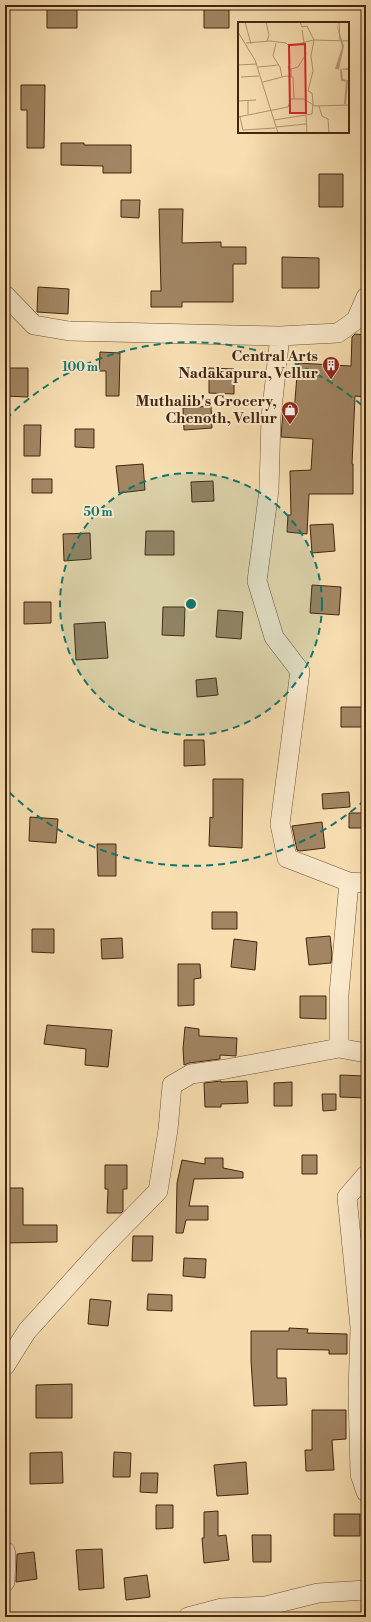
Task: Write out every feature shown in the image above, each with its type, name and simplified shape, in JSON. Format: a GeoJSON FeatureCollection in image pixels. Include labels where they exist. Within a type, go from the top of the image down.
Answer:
{"type":"FeatureCollection","features":[{"type":"Feature","properties":{"kind":"street"},"geometry":{"type":"LineString","coordinates":[[5,295],[34,325],[68,331],[280,336],[338,333],[356,320],[366,297]]}},
{"type":"Feature","properties":{"kind":"street"},"geometry":{"type":"LineString","coordinates":[[280,336],[271,417],[269,490],[257,581],[274,637],[300,671],[280,824],[287,858],[357,883],[339,994],[339,1048]]}},
{"type":"Feature","properties":{"kind":"street"},"geometry":{"type":"LineString","coordinates":[[5,1366],[26,1331],[104,1246],[158,1191],[168,1130],[172,1085],[192,1074],[234,1068],[339,1048],[366,1053]]}},
{"type":"Feature","properties":{"kind":"street"},"geometry":{"type":"LineString","coordinates":[[366,1175],[347,1197],[360,1327],[358,1394],[360,1474],[366,1492]]}},
{"type":"Feature","properties":{"kind":"street"},"geometry":{"type":"LineString","coordinates":[[5,1551],[5,1582]]}},
{"type":"Feature","properties":{"kind":"street"},"geometry":{"type":"LineString","coordinates":[[188,1617],[222,1608],[266,1606],[318,1593],[366,1590]]}},
{"type":"Feature","properties":{"kind":"building"},"geometry":{"type":"Polygon","coordinates":[[[204,5],[229,5],[229,28],[204,28],[204,5]]]}},
{"type":"Feature","properties":{"kind":"building"},"geometry":{"type":"Polygon","coordinates":[[[47,6],[77,6],[77,28],[47,28],[47,6]]]}},
{"type":"Feature","properties":{"kind":"building"},"geometry":{"type":"Polygon","coordinates":[[[21,85],[45,85],[44,148],[27,148],[27,110],[21,110],[21,85]]]}},
{"type":"Feature","properties":{"kind":"building"},"geometry":{"type":"Polygon","coordinates":[[[61,143],[84,143],[84,145],[131,145],[131,173],[103,173],[103,166],[61,165],[61,143]]]}},
{"type":"Feature","properties":{"kind":"building"},"geometry":{"type":"Polygon","coordinates":[[[319,174],[343,174],[343,207],[319,207],[319,174]]]}},
{"type":"Feature","properties":{"kind":"building"},"geometry":{"type":"Polygon","coordinates":[[[121,200],[140,200],[139,218],[121,217],[121,200]]]}},
{"type":"Feature","properties":{"kind":"building"},"geometry":{"type":"Polygon","coordinates":[[[159,209],[183,209],[182,243],[221,242],[221,247],[246,247],[246,264],[233,264],[233,302],[182,302],[182,307],[151,307],[151,291],[161,291],[159,209]]]}},
{"type":"Feature","properties":{"kind":"building"},"geometry":{"type":"Polygon","coordinates":[[[282,257],[319,258],[319,288],[282,288],[282,257]]]}},
{"type":"Feature","properties":{"kind":"building"},"geometry":{"type":"Polygon","coordinates":[[[38,287],[69,289],[68,314],[37,312],[38,287]]]}},
{"type":"Feature","properties":{"kind":"building"},"geometry":{"type":"Polygon","coordinates":[[[355,334],[366,335],[366,397],[355,396],[352,464],[353,494],[309,494],[307,534],[287,532],[288,515],[291,515],[290,471],[311,470],[313,439],[281,437],[283,412],[294,412],[298,363],[351,366],[352,337],[355,334]]]}},
{"type":"Feature","properties":{"kind":"building"},"geometry":{"type":"Polygon","coordinates":[[[100,352],[120,353],[119,396],[106,396],[106,371],[99,371],[100,352]]]}},
{"type":"Feature","properties":{"kind":"building"},"geometry":{"type":"Polygon","coordinates":[[[5,368],[28,368],[28,397],[5,396],[5,368]]]}},
{"type":"Feature","properties":{"kind":"building"},"geometry":{"type":"Polygon","coordinates":[[[209,368],[234,369],[234,394],[209,393],[209,368]]]}},
{"type":"Feature","properties":{"kind":"building"},"geometry":{"type":"Polygon","coordinates":[[[211,406],[212,428],[184,430],[183,408],[211,406]]]}},
{"type":"Feature","properties":{"kind":"building"},"geometry":{"type":"Polygon","coordinates":[[[24,425],[41,425],[40,456],[24,456],[24,425]]]}},
{"type":"Feature","properties":{"kind":"building"},"geometry":{"type":"Polygon","coordinates":[[[75,429],[94,429],[94,448],[75,447],[75,429]]]}},
{"type":"Feature","properties":{"kind":"building"},"geometry":{"type":"Polygon","coordinates":[[[143,464],[145,490],[119,493],[116,466],[143,464]]]}},
{"type":"Feature","properties":{"kind":"building"},"geometry":{"type":"Polygon","coordinates":[[[32,479],[52,479],[52,493],[32,493],[32,479]]]}},
{"type":"Feature","properties":{"kind":"building"},"geometry":{"type":"Polygon","coordinates":[[[213,481],[214,501],[192,502],[191,482],[213,481]]]}},
{"type":"Feature","properties":{"kind":"building"},"geometry":{"type":"Polygon","coordinates":[[[333,524],[335,551],[312,553],[310,525],[333,524]]]}},
{"type":"Feature","properties":{"kind":"building"},"geometry":{"type":"Polygon","coordinates":[[[146,531],[174,531],[174,555],[145,555],[146,531]]]}},
{"type":"Feature","properties":{"kind":"building"},"geometry":{"type":"Polygon","coordinates":[[[90,533],[91,559],[64,561],[63,534],[90,533]]]}},
{"type":"Feature","properties":{"kind":"building"},"geometry":{"type":"Polygon","coordinates":[[[312,585],[341,587],[339,615],[310,613],[312,585]]]}},
{"type":"Feature","properties":{"kind":"building"},"geometry":{"type":"Polygon","coordinates":[[[24,602],[51,602],[51,623],[24,624],[24,602]]]}},
{"type":"Feature","properties":{"kind":"building"},"geometry":{"type":"Polygon","coordinates":[[[163,607],[185,607],[184,636],[162,635],[163,607]]]}},
{"type":"Feature","properties":{"kind":"building"},"geometry":{"type":"Polygon","coordinates":[[[218,610],[243,612],[241,639],[216,637],[218,610]]]}},
{"type":"Feature","properties":{"kind":"building"},"geometry":{"type":"Polygon","coordinates":[[[105,622],[108,658],[76,660],[74,624],[105,622]]]}},
{"type":"Feature","properties":{"kind":"building"},"geometry":{"type":"Polygon","coordinates":[[[216,678],[218,695],[197,697],[196,680],[216,678]]]}},
{"type":"Feature","properties":{"kind":"building"},"geometry":{"type":"Polygon","coordinates":[[[341,707],[365,707],[365,727],[341,727],[341,707]]]}},
{"type":"Feature","properties":{"kind":"building"},"geometry":{"type":"Polygon","coordinates":[[[184,740],[204,740],[205,765],[184,766],[184,740]]]}},
{"type":"Feature","properties":{"kind":"building"},"geometry":{"type":"Polygon","coordinates":[[[213,779],[243,779],[242,848],[209,846],[210,817],[213,818],[213,779]]]}},
{"type":"Feature","properties":{"kind":"building"},"geometry":{"type":"Polygon","coordinates":[[[349,792],[350,807],[323,809],[322,794],[349,792]]]}},
{"type":"Feature","properties":{"kind":"building"},"geometry":{"type":"Polygon","coordinates":[[[349,813],[366,813],[366,828],[349,828],[349,813]]]}},
{"type":"Feature","properties":{"kind":"building"},"geometry":{"type":"Polygon","coordinates":[[[30,817],[58,819],[56,843],[29,841],[30,817]]]}},
{"type":"Feature","properties":{"kind":"building"},"geometry":{"type":"Polygon","coordinates":[[[322,822],[325,848],[300,851],[297,850],[292,826],[322,822]]]}},
{"type":"Feature","properties":{"kind":"building"},"geometry":{"type":"Polygon","coordinates":[[[97,844],[116,844],[116,876],[98,876],[97,844]]]}},
{"type":"Feature","properties":{"kind":"building"},"geometry":{"type":"Polygon","coordinates":[[[212,912],[237,912],[237,929],[212,929],[212,912]]]}},
{"type":"Feature","properties":{"kind":"building"},"geometry":{"type":"Polygon","coordinates":[[[32,929],[54,929],[54,953],[32,952],[32,929]]]}},
{"type":"Feature","properties":{"kind":"building"},"geometry":{"type":"Polygon","coordinates":[[[330,936],[332,954],[331,963],[309,965],[306,938],[330,936]]]}},
{"type":"Feature","properties":{"kind":"building"},"geometry":{"type":"Polygon","coordinates":[[[122,938],[123,958],[102,959],[101,939],[122,938]]]}},
{"type":"Feature","properties":{"kind":"building"},"geometry":{"type":"Polygon","coordinates":[[[234,939],[257,942],[255,970],[231,967],[234,939]]]}},
{"type":"Feature","properties":{"kind":"building"},"geometry":{"type":"Polygon","coordinates":[[[178,964],[200,964],[201,978],[194,979],[194,1005],[178,1006],[178,964]]]}},
{"type":"Feature","properties":{"kind":"building"},"geometry":{"type":"Polygon","coordinates":[[[300,996],[326,996],[326,1019],[300,1018],[300,996]]]}},
{"type":"Feature","properties":{"kind":"building"},"geometry":{"type":"Polygon","coordinates":[[[47,1025],[112,1030],[108,1067],[85,1065],[86,1049],[44,1044],[47,1025]]]}},
{"type":"Feature","properties":{"kind":"building"},"geometry":{"type":"Polygon","coordinates":[[[185,1027],[199,1029],[199,1036],[237,1038],[236,1056],[220,1055],[220,1059],[184,1065],[183,1049],[185,1027]]]}},
{"type":"Feature","properties":{"kind":"building"},"geometry":{"type":"Polygon","coordinates":[[[340,1075],[366,1076],[366,1098],[340,1097],[340,1075]]]}},
{"type":"Feature","properties":{"kind":"building"},"geometry":{"type":"Polygon","coordinates":[[[221,1081],[247,1081],[248,1103],[221,1104],[221,1107],[205,1107],[204,1083],[221,1081]]]}},
{"type":"Feature","properties":{"kind":"building"},"geometry":{"type":"Polygon","coordinates":[[[292,1082],[292,1106],[274,1106],[274,1083],[292,1082]]]}},
{"type":"Feature","properties":{"kind":"building"},"geometry":{"type":"Polygon","coordinates":[[[322,1094],[336,1094],[336,1110],[323,1111],[322,1094]]]}},
{"type":"Feature","properties":{"kind":"building"},"geometry":{"type":"Polygon","coordinates":[[[302,1155],[317,1155],[317,1174],[302,1174],[302,1155]]]}},
{"type":"Feature","properties":{"kind":"building"},"geometry":{"type":"Polygon","coordinates":[[[205,1158],[223,1158],[223,1168],[243,1172],[243,1178],[194,1179],[189,1206],[208,1206],[208,1220],[186,1220],[183,1233],[176,1233],[177,1183],[182,1160],[205,1164],[205,1158]]]}},
{"type":"Feature","properties":{"kind":"building"},"geometry":{"type":"Polygon","coordinates":[[[105,1165],[127,1165],[127,1189],[123,1189],[123,1211],[121,1213],[107,1213],[108,1189],[105,1189],[105,1165]]]}},
{"type":"Feature","properties":{"kind":"building"},"geometry":{"type":"Polygon","coordinates":[[[5,1188],[23,1188],[23,1225],[57,1225],[57,1242],[5,1243],[5,1188]]]}},
{"type":"Feature","properties":{"kind":"building"},"geometry":{"type":"Polygon","coordinates":[[[133,1236],[153,1236],[152,1261],[132,1261],[133,1236]]]}},
{"type":"Feature","properties":{"kind":"building"},"geometry":{"type":"Polygon","coordinates":[[[184,1258],[206,1259],[205,1278],[183,1276],[184,1258]]]}},
{"type":"Feature","properties":{"kind":"building"},"geometry":{"type":"Polygon","coordinates":[[[148,1294],[172,1295],[172,1311],[147,1310],[148,1294]]]}},
{"type":"Feature","properties":{"kind":"building"},"geometry":{"type":"Polygon","coordinates":[[[90,1299],[111,1301],[108,1326],[88,1324],[90,1299]]]}},
{"type":"Feature","properties":{"kind":"building"},"geometry":{"type":"Polygon","coordinates":[[[289,1328],[308,1329],[307,1333],[347,1334],[347,1354],[329,1354],[329,1350],[277,1349],[277,1378],[286,1378],[287,1405],[254,1406],[251,1331],[289,1331],[289,1328]]]}},
{"type":"Feature","properties":{"kind":"building"},"geometry":{"type":"Polygon","coordinates":[[[72,1384],[72,1418],[36,1418],[36,1385],[72,1384]]]}},
{"type":"Feature","properties":{"kind":"building"},"geometry":{"type":"Polygon","coordinates":[[[312,1410],[346,1410],[346,1439],[332,1440],[334,1470],[306,1471],[305,1450],[312,1450],[312,1410]]]}},
{"type":"Feature","properties":{"kind":"building"},"geometry":{"type":"Polygon","coordinates":[[[62,1452],[63,1483],[30,1484],[30,1453],[62,1452]]]}},
{"type":"Feature","properties":{"kind":"building"},"geometry":{"type":"Polygon","coordinates":[[[114,1452],[131,1453],[130,1477],[113,1477],[114,1452]]]}},
{"type":"Feature","properties":{"kind":"building"},"geometry":{"type":"Polygon","coordinates":[[[246,1462],[248,1494],[217,1496],[214,1465],[246,1462]]]}},
{"type":"Feature","properties":{"kind":"building"},"geometry":{"type":"Polygon","coordinates":[[[141,1473],[158,1473],[157,1493],[140,1492],[141,1473]]]}},
{"type":"Feature","properties":{"kind":"building"},"geometry":{"type":"Polygon","coordinates":[[[156,1505],[173,1505],[173,1528],[156,1529],[156,1505]]]}},
{"type":"Feature","properties":{"kind":"building"},"geometry":{"type":"Polygon","coordinates":[[[218,1511],[218,1536],[226,1535],[229,1560],[204,1563],[202,1538],[204,1538],[204,1512],[218,1511]]]}},
{"type":"Feature","properties":{"kind":"building"},"geometry":{"type":"Polygon","coordinates":[[[334,1514],[360,1514],[360,1536],[334,1536],[334,1514]]]}},
{"type":"Feature","properties":{"kind":"building"},"geometry":{"type":"Polygon","coordinates":[[[252,1535],[271,1535],[271,1562],[253,1562],[252,1535]]]}},
{"type":"Feature","properties":{"kind":"building"},"geometry":{"type":"Polygon","coordinates":[[[102,1549],[104,1588],[79,1590],[76,1550],[102,1549]]]}},
{"type":"Feature","properties":{"kind":"building"},"geometry":{"type":"Polygon","coordinates":[[[34,1552],[37,1579],[16,1582],[17,1554],[34,1552]]]}},
{"type":"Feature","properties":{"kind":"building"},"geometry":{"type":"Polygon","coordinates":[[[147,1575],[150,1597],[126,1600],[124,1578],[147,1575]]]}},
{"type":"Feature","properties":{"kind":"place","name":"Central Arts Nadakapura, Vellur"},"geometry":{"type":"Point","coordinates":[331,380]}},
{"type":"Feature","properties":{"kind":"place","name":"Muthalib's Grocery, Chenoth, Vellur"},"geometry":{"type":"Point","coordinates":[290,425]}}]}
